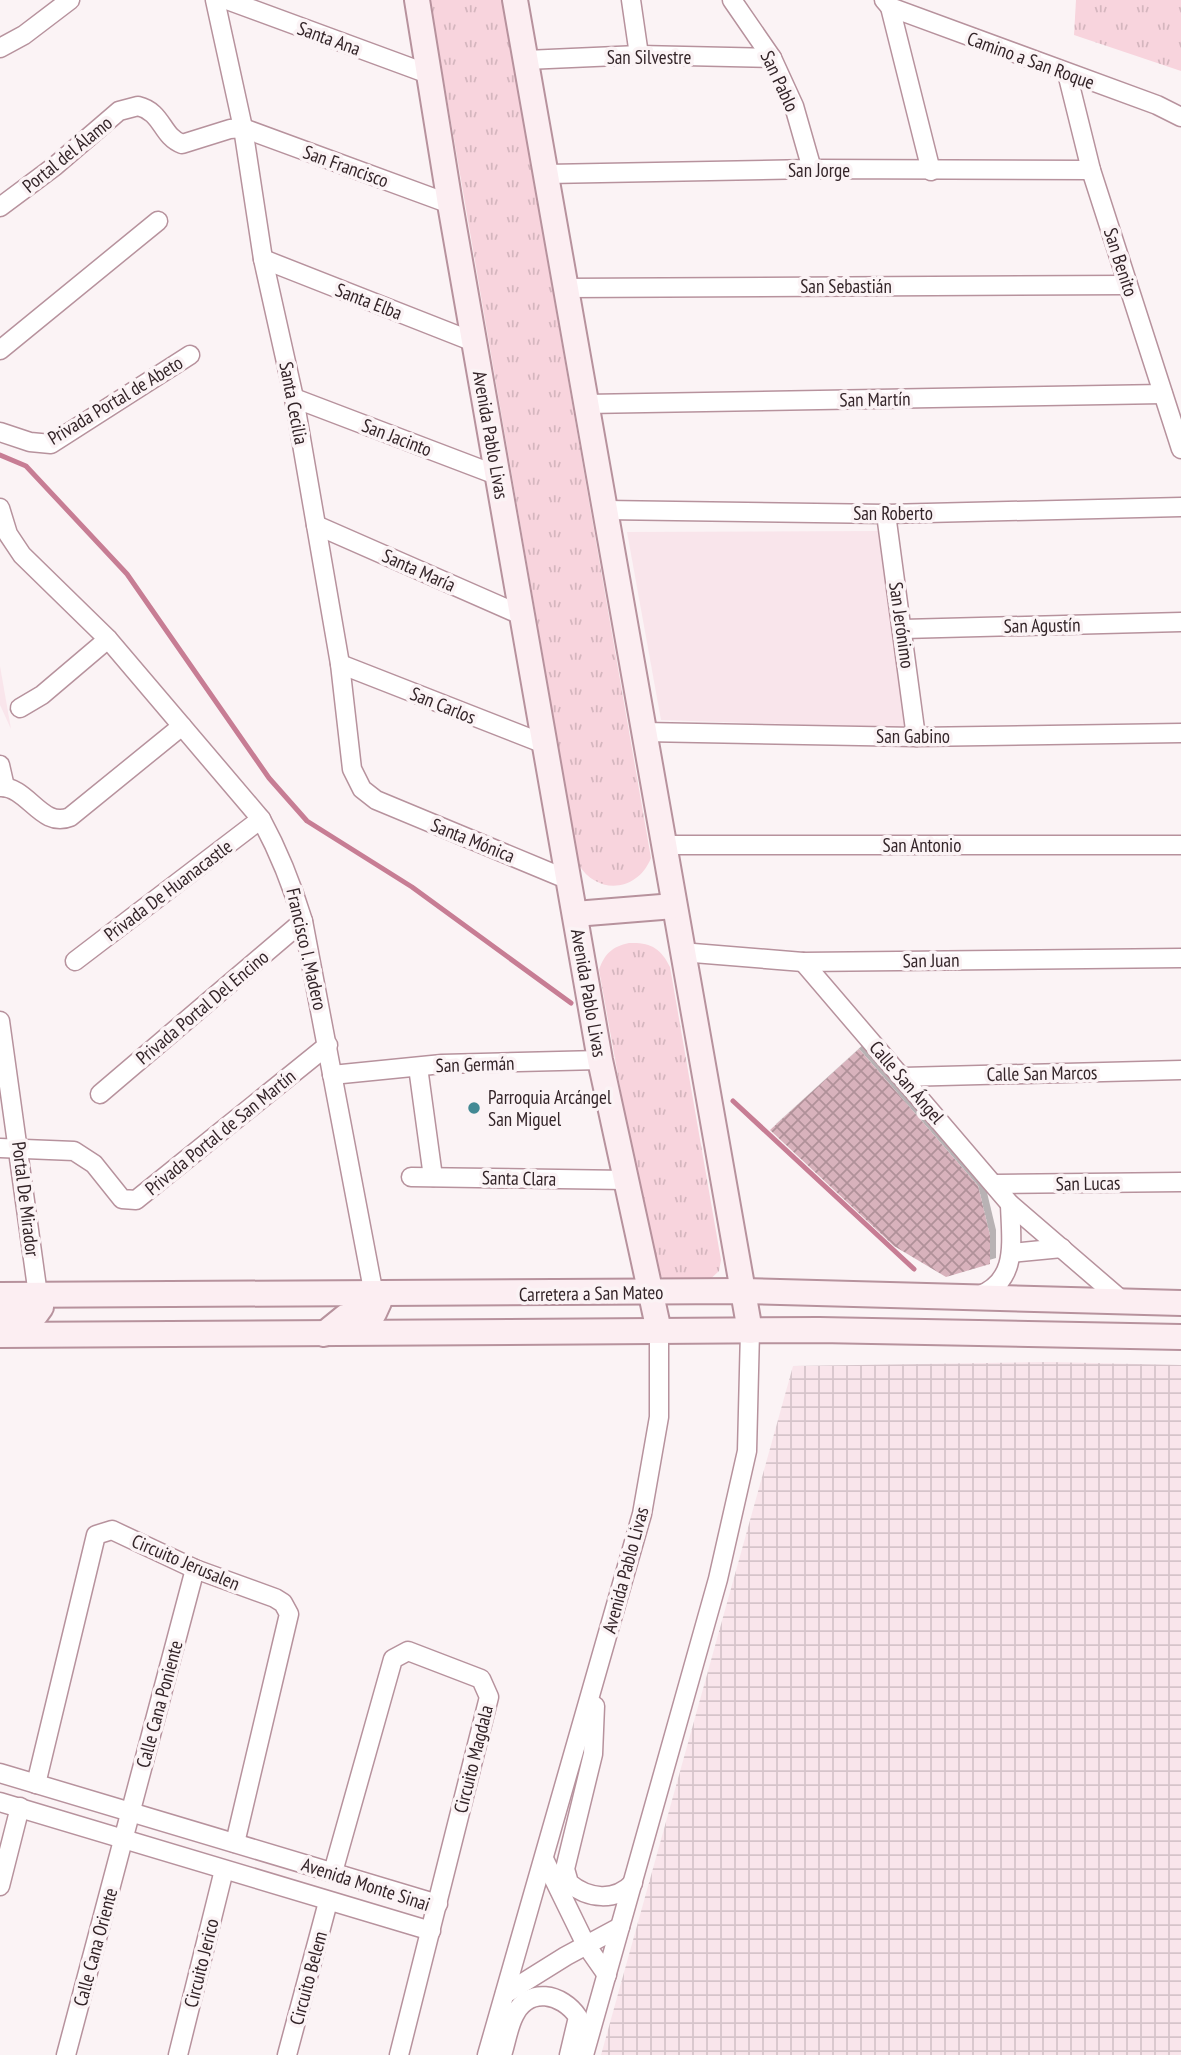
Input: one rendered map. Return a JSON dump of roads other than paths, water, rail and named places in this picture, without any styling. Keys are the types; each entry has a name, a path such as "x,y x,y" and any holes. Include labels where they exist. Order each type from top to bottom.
{"street":[{"path":"0,48 24,35 70,0"},
{"name":"Santa Cecilia","path":"215,0 243,128 263,259 295,398 340,664 352,769 362,789 376,800"},
{"name":"Santa Ana","path":"227,0 431,75"},
{"name":"Avenida Pablo Livas","path":"418,0 450,204 571,881 600,1060 659,1331 659,1417 642,1514 487,2055"},
{"path":"514,0 547,174 681,952 750,1331 747,1451 718,1578 584,2055"},
{"path":"631,0 639,55"},
{"name":"San Pablo","path":"732,0 772,58 794,106 812,169"},
{"path":"887,4 931,171"},
{"name":"Camino a San Roque","path":"887,4 1157,105 1181,117"},
{"name":"San Silvestre","path":"526,60 639,55 772,58"},
{"name":"San Benito","path":"1066,73 1091,170 1181,449"},
{"name":"Portal del Álamo","path":"0,207 128,107 138,106 156,114 171,137 182,144 230,129 243,128"},
{"name":"San Francisco","path":"243,128 450,204"},
{"name":"San Jorge","path":"547,174 812,169 1091,170"},
{"path":"0,350 158,221"},
{"name":"Santa Elba","path":"263,259 474,342"},
{"name":"San Sebastián","path":"565,288 1128,285"},
{"name":"Privada Portal de Abeto","path":"0,432 30,442 51,444 190,355"},
{"name":"San Martín","path":"586,404 1163,394"},
{"name":"San Jacinto","path":"295,398 499,477"},
{"name":"Francisco I. Madero","path":"0,508 8,534 22,555 108,639 261,819 291,881 303,921 328,1045 374,1295"},
{"name":"San Roberto","path":"605,510 886,514 1181,508"},
{"name":"San Jerónimo","path":"886,514 916,737"},
{"name":"Santa María","path":"316,525 522,615"},
{"name":"San Agustín","path":"903,629 1181,622"},
{"path":"20,708 43,695 108,639"},
{"name":"San Carlos","path":"340,664 547,745"},
{"path":"0,765 3,787 49,818 61,821 70,817 182,726"},
{"name":"San Gabino","path":"645,732 916,737 1181,733"},
{"name":"Santa Mónica","path":"376,800 571,881"},
{"name":"Privada De Huanacastle","path":"75,961 261,819"},
{"name":"San Antonio","path":"664,845 1181,845"},
{"path":"575,914 674,906"},
{"name":"Privada Portal Del Encino","path":"100,1094 303,921"},
{"name":"San Juan","path":"681,952 803,962 1181,958"},
{"name":"Calle San Ángel","path":"803,962 996,1184 1010,1204 1125,1303"},
{"name":"Portal De Mirador","path":"0,1021 20,1148 38,1294"},
{"name":"Privada Portal de San Martín","path":"0,1149 74,1151 85,1156 122,1199 136,1200 328,1045"},
{"name":"San Germán","path":"433,1177 418,1067 600,1060"},
{"path":"332,1075 418,1067"},
{"name":"Calle San Marcos","path":"903,1077 1181,1070"},
{"name":"Santa Clara","path":"411,1177 627,1180"},
{"name":"San Lucas","path":"996,1184 1181,1182"},
{"path":"972,1298 990,1292 1003,1281 1011,1253 1010,1204"},
{"path":"1011,1253 1062,1248"},
{"name":"Carretera a San Mateo","path":"0,1295 742,1291 1181,1303"},
{"path":"0,1322 4,1317 36,1314 41,1307 38,1294"},
{"path":"324,1334 345,1317 373,1313 379,1302 374,1295"},
{"name":"Carretera a San Mateo","path":"0,1335 750,1331 1181,1337"},
{"name":"Circuito Jerusalen","path":"36,1784 96,1535 112,1530 195,1569 275,1598 283,1603 289,1615 235,1843"},
{"name":"Calle Cana Poniente","path":"124,1839 195,1569"},
{"name":"Circuito Magdala","path":"333,1872 393,1659 408,1651 473,1675 481,1679 489,1691 438,1904"},
{"path":"596,1678 593,1754 565,1869 569,1883 587,1894 622,1894 633,1883"},
{"name":"Avenida Monte Sinai","path":"0,1773 438,1904 431,1931 0,1801"},
{"path":"0,1886 20,1807"},
{"name":"Calle Cana Oriente","path":"66,2055 124,1839"},
{"path":"544,1859 586,1945 607,1975"},
{"name":"Circuito Jerico","path":"178,2055 224,1870"},
{"name":"Circuito Belem","path":"287,2055 328,1902"},
{"path":"505,1994 620,1927"},
{"path":"399,2055 431,1931"},
{"path":"502,2055 514,2016 523,2005 546,1996 564,2000 578,2017 569,2055"}],"waterway":[{"path":"0,455 26,466 127,574 269,778 307,821 412,887 571,1003"},
{"path":"733,1101 914,1269"}],"place":[{"name":"Parroquia Arcángel San Miguel","path":"474,1108"}]}
